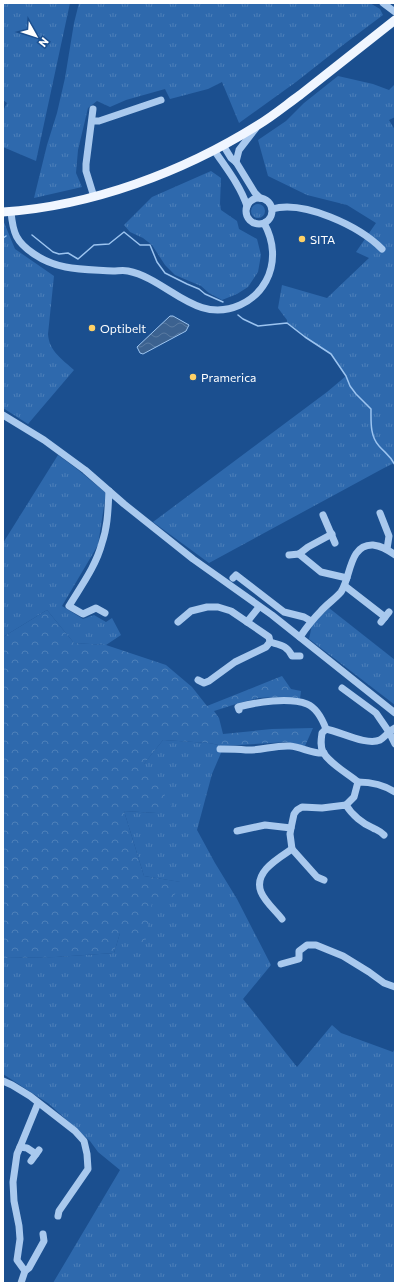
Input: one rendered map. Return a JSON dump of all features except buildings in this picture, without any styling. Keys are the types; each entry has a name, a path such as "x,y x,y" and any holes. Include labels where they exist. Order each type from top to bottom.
{"main road":[{"path":"7,212 50,206 94,197 138,183 214,150 258,125 395,20"}],"street":[{"path":"382,3 395,12"},
{"path":"92,121 105,119 161,100"},
{"path":"93,109 86,171 94,197"},
{"path":"236,162 239,150 258,125"},
{"path":"214,150 244,196 247,206 246,211 249,219 256,224 264,223 270,218 272,209 268,202 260,198 255,193 236,162 231,158 223,145"},
{"path":"247,206 252,200 260,198"},
{"path":"272,209 297,208 322,215 358,230 382,249"},
{"path":"7,212 16,237 26,249 47,262 64,267 128,271 157,283 194,305 205,309 219,310 233,308 245,302 253,297 264,285 273,260 273,254 271,240 264,223"},
{"path":"3,415 44,440 85,470 193,559 300,637 395,713"},
{"path":"105,613 96,608 83,614 69,606 94,563 102,543 108,515 109,491"},
{"path":"380,513 389,536 387,549"},
{"path":"323,515 335,543"},
{"path":"289,555 299,554 308,547 332,534"},
{"path":"300,637 311,621 339,594 346,582 355,555 360,548 368,545 380,546 395,555"},
{"path":"299,554 320,572 346,582 385,617"},
{"path":"233,578 236,575 284,612 304,617 311,621"},
{"path":"178,622 191,611 221,604 269,637 270,642"},
{"path":"247,622 259,607"},
{"path":"270,642 283,646 289,650 292,656 300,656"},
{"path":"198,680 204,682 209,681 232,664 266,647 270,642"},
{"path":"342,688 376,712 392,730 395,744"},
{"path":"239,710 238,707 265,702 287,701 307,704 316,712 326,729 368,742 375,742 382,739 392,730"},
{"path":"326,729 322,733 321,744 324,753 337,766 358,782 377,784 395,792"},
{"path":"220,749 238,748 246,750 288,746 315,753 324,753"},
{"path":"324,880 318,877 292,849 290,834 294,814 297,810 302,808 322,808 346,805 354,796 358,782"},
{"path":"346,805 350,812 357,818 373,828 380,830 384,835"},
{"path":"237,831 265,825 291,828"},
{"path":"282,919 265,899 259,885 261,876 267,868 292,849"},
{"path":"281,964 299,959 299,952 307,945 316,945 343,956 384,983 395,988"},
{"path":"3,1081 12,1085 38,1103 78,1134 84,1141 86,1146 88,1169 59,1211 58,1216"},
{"path":"25,1271 17,1260 20,1239 14,1202 13,1182 17,1154 38,1103"},
{"path":"20,1147 38,1152 31,1161"},
{"path":"21,1283 25,1271 29,1268 44,1241 43,1234"}],"green space":[{"path":"3,3 70,3 36,161 3,147 3,111 7,103 3,100"},
{"path":"79,3 370,3 380,9 383,15 296,82 239,123 222,82 208,89 170,99 165,89 126,100 110,107 97,101 88,108 78,150 76,173 82,187 34,198 47,145 57,113"},
{"path":"338,76 373,84 389,90 395,84 395,117 389,120 395,130 395,465 394,463 384,468 209,563 153,522 327,392 346,376 331,354 287,323 287,320 278,308 282,285 327,298 369,258 356,252 376,223 347,205 307,195 268,176 258,140 286,121 304,103"},
{"path":"211,171 221,178 221,210 237,221 239,229 257,239 261,255 258,272 248,287 237,294 222,300 209,293 201,286 175,275 165,265 152,245 143,238 130,232 124,225 152,197"},
{"path":"255,204 261,204 265,208 265,214 261,218 255,218 251,214 251,208"},
{"path":"3,220 15,249 54,276 48,334 49,340 57,354 74,370 28,424 3,408"},
{"path":"58,455 106,493 98,545 62,606 83,619 94,615 106,622 112,618 121,635 106,645 74,643 47,610 3,637 3,543"},
{"path":"329,608 395,660 395,705 309,639 312,625"},
{"path":"47,610 74,643 106,645 166,665 192,687 207,706 282,676 291,689 301,691 300,699 259,698 214,711 219,718 223,734 272,729 313,728 305,746 287,742 224,746 209,743 163,740 144,764 173,808 156,813 124,811 144,876 181,882 171,902 152,902 145,944 120,933 114,953 56,957 3,958 3,637"},
{"path":"163,740 209,743 224,746 212,774 197,830 237,899 271,965 243,999 297,1067 332,1025 341,1033 393,1052 395,1048 395,1283 53,1283 120,1170 98,1152 90,1141 49,1104 3,1074 3,958 56,957 114,953 120,933 152,902 180,882 144,876 124,811 156,813 143,765"}],"water":[{"path":"170,316 173,316 189,325 186,331 143,354 140,353 137,347"}],"waterway":[{"path":"32,235 53,252 59,254 68,253 78,259 94,245 109,244 124,232 140,245 150,245 157,262 165,273 223,302"},
{"path":"238,315 258,326 287,323 331,354 346,376 350,386 371,409 374,438 395,465"}],"place":[{"name":"SITA","path":"302,239"},
{"name":"Optibelt","path":"92,328"},
{"name":"Pramerica","path":"193,377"}]}
